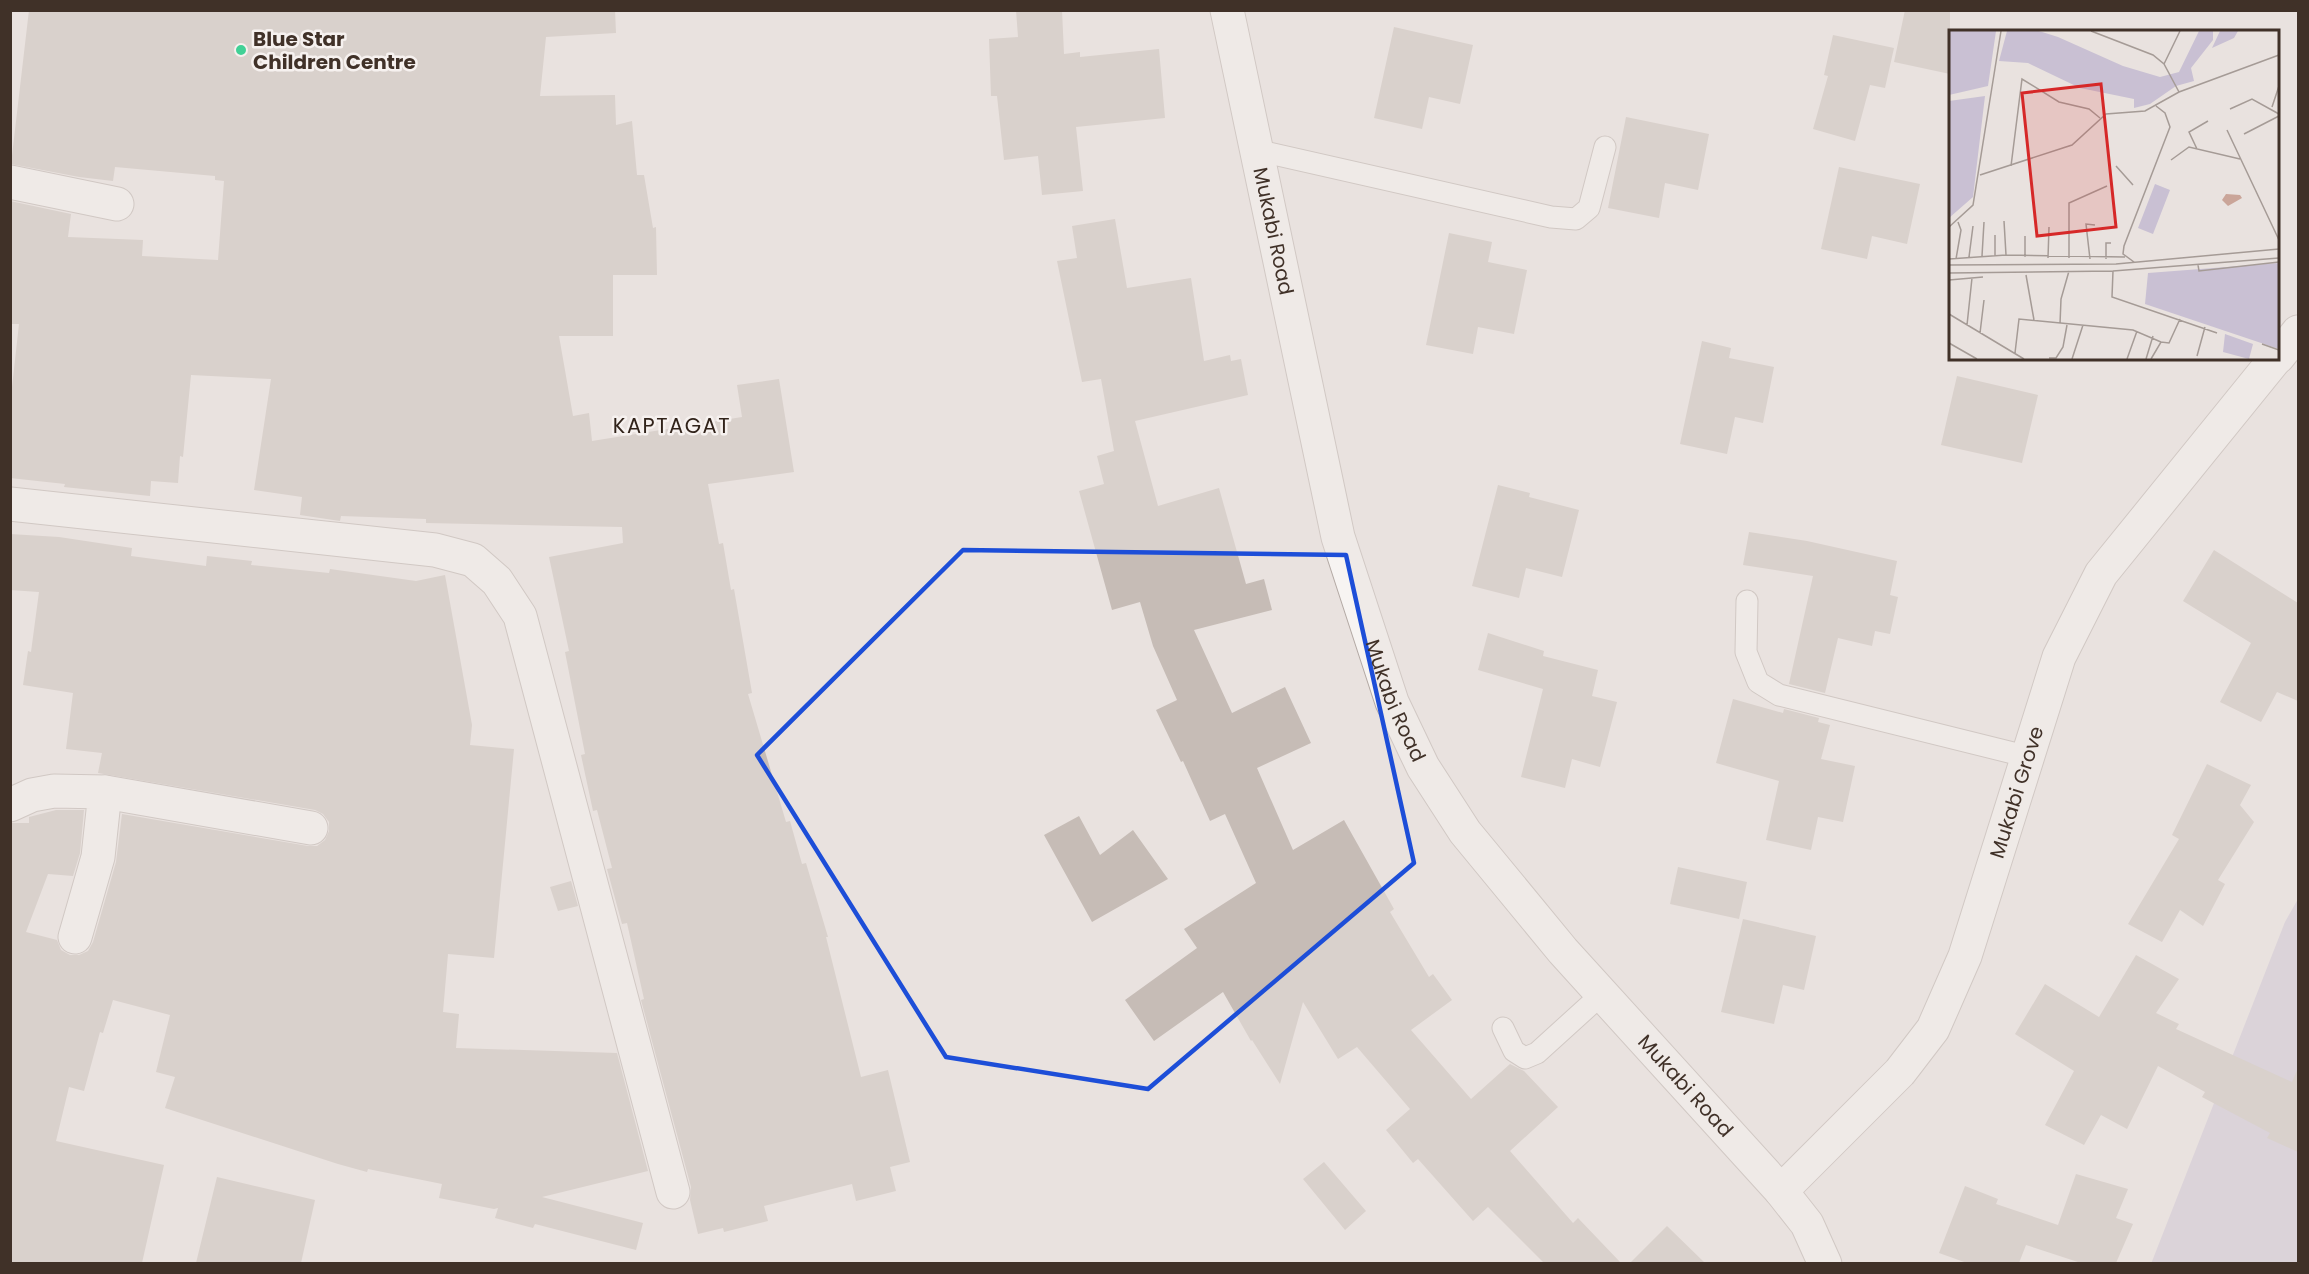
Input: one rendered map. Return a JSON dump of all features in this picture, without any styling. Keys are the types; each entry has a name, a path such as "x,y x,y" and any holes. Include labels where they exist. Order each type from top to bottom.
{"street":[{"name":"Mukabi Road","path":"1227,10 1338,537 1392,702 1423,767 1465,832 1563,951 1781,1191 1807,1224 1819,1261"},
{"path":"10,182 117,204"},
{"name":"Mukabi Grove","path":"2279,356 2298,332"},
{"name":"Mukabi Grove","path":"1781,1191 1900,1072 1933,1029 1965,956 2059,657 2101,574 2275,360"},
{"path":"10,504 435,550 473,560 497,582 520,616 673,1192"},
{"path":"10,805 32,795 54,791 105,792 311,828"},
{"path":"75,937 98,857 105,792"}],"lane":[{"path":"1256,150 1551,217 1576,219 1589,208 1605,147"},
{"path":"1747,601 1746,652 1758,682 1779,695 2029,757"},
{"path":"1503,1028 1514,1051 1525,1058 1537,1053 1602,994"}],"highlighted area":[{"path":"963,550 1346,555 1414,863 1148,1089 946,1057 757,755"}],"shaded area":[{"path":"2298,899 2298,1263 2151,1264 2285,922"}],"building":[{"path":"29,10 615,10 616,33 546,37 540,96 615,95 616,125 632,121 637,175 644,175 653,228 656,227 657,275 613,275 613,336 559,336 573,416 589,413 592,441 742,417 737,385 779,379 794,472 708,484 719,544 723,543 731,590 734,589 752,693 748,694 786,822 790,821 802,864 806,863 828,937 826,937 861,1077 888,1070 910,1162 890,1167 896,1191 856,1201 852,1184 764,1206 768,1221 724,1232 723,1228 698,1234 690,1200 691,1187 641,1000 644,999 627,923 622,924 607,869 612,868 597,810 593,811 581,755 585,754 565,652 569,651 549,557 623,543 622,527 426,523 426,519 341,516 340,521 300,515 302,497 254,490 271,379 191,375 183,457 180,456 178,483 151,481 150,496 64,487 65,484 10,478 10,405 19,324 10,324 10,201 71,214 68,237 143,240 142,256 218,260 224,181 215,180 215,176 115,167 113,181 11,164"},
{"path":"1016,10 1062,10 1064,54 1080,52 1080,57 1159,49 1165,118 1076,127 1083,191 1042,195 1038,156 1004,160 997,96 991,96 989,39 1018,37"},
{"path":"1905,10 1950,10 1949,74 1894,62"},
{"path":"1394,27 1473,45 1460,104 1429,97 1422,129 1374,118"},
{"path":"1833,35 1894,48 1885,88 1870,85 1855,141 1813,129 1828,76 1824,75"},
{"path":"1626,117 1709,134 1698,190 1665,183 1659,218 1608,208"},
{"path":"1839,167 1920,184 1907,244 1872,236 1867,259 1821,249"},
{"path":"1115,219 1127,288 1191,278 1204,361 1230,355 1231,361 1241,359 1248,395 1135,421 1158,506 1219,488 1246,584 1264,579 1272,610 1194,630 1232,713 1285,687 1311,743 1257,768 1293,850 1344,820 1394,909 1390,912 1429,977 1433,974 1452,1000 1411,1030 1471,1099 1510,1064 1524,1071 1558,1107 1510,1151 1573,1223 1578,1218 1621,1263 1544,1263 1488,1207 1473,1221 1418,1159 1413,1163 1386,1130 1410,1109 1357,1047 1338,1059 1303,1002 1280,1084 1251,1041 1223,992 1154,1041 1125,1000 1197,948 1184,929 1256,883 1225,814 1210,821 1183,761 1181,762 1156,710 1177,700 1153,646 1140,602 1112,610 1079,491 1104,484 1097,456 1114,451 1101,379 1082,382 1057,261 1077,258 1072,226"},
{"path":"1449,233 1492,242 1488,262 1527,270 1514,334 1478,327 1473,354 1426,345"},
{"path":"1702,341 1731,348 1729,358 1774,367 1763,423 1735,417 1727,454 1680,444"},
{"path":"1957,376 2038,395 2022,463 1941,445"},
{"path":"1498,485 1530,493 1529,497 1579,510 1562,577 1526,568 1519,598 1472,586"},
{"path":"1749,532 1807,541 1897,561 1890,595 1898,597 1890,634 1875,631 1872,646 1838,638 1825,693 1789,684 1813,576 1743,565"},
{"path":"10,534 59,537 132,548 131,556 206,566 207,556 252,561 251,565 329,573 330,569 416,581 445,575 472,725 470,745 514,749 494,958 448,954 443,1012 459,1014 456,1048 617,1053 648,1171 542,1197 643,1223 636,1250 535,1224 533,1228 495,1218 498,1208 439,1198 442,1184 368,1169 367,1172 165,1108 175,1077 156,1072 170,1015 113,1000 103,1033 100,1032 84,1091 69,1087 56,1141 164,1165 142,1263 10,1263 10,823 29,823 29,817 56,810 84,810 80,853 73,876 48,874 26,932 57,940 61,950 70,955 79,955 88,951 93,942 116,862 122,814 308,846 317,846 325,840 329,831 329,822 323,814 315,810 98,773 102,753 66,749 73,693 23,685 28,651 31,652 39,592 10,590"},
{"path":"2214,550 2298,603 2298,701 2277,692 2261,722 2220,702 2251,643 2183,601"},
{"path":"1488,633 1544,651 1543,656 1598,670 1592,696 1617,702 1600,767 1572,759 1565,788 1521,777 1543,689 1478,670"},
{"path":"1733,699 1783,713 1784,709 1819,718 1818,722 1830,725 1821,759 1855,766 1843,822 1818,817 1811,850 1766,840 1779,781 1716,763"},
{"path":"2207,764 2251,785 2240,805 2254,822 2218,880 2225,884 2203,926 2180,910 2162,942 2128,924 2179,839 2172,835"},
{"path":"1079,816 1100,855 1133,830 1168,879 1092,922 1044,835"},
{"path":"1678,867 1747,882 1739,919 1670,904"},
{"path":"571,881 578,906 558,911 550,887"},
{"path":"1743,919 1816,936 1804,990 1783,985 1774,1024 1721,1012"},
{"path":"2136,955 2179,979 2156,1013 2179,1024 2176,1029 2292,1082 2298,1068 2298,1152 2267,1138 2270,1133 2202,1097 2205,1092 2158,1066 2127,1129 2101,1115 2084,1145 2045,1125 2074,1071 2015,1034 2045,984 2099,1017"},
{"path":"1324,1162 1366,1211 1345,1230 1303,1179"},
{"path":"2076,1174 2128,1189 2116,1218 2133,1224 2116,1263 2081,1263 2026,1245 2019,1263 1967,1263 1939,1253 1965,1186 1998,1199 1996,1204 2058,1225"},
{"path":"217,1177 315,1200 301,1263 196,1263"},
{"path":"1667,1226 1705,1263 1630,1263"}],"place":[{"name":"Blue Star Children Centre","path":"241,50"}],"district":[{"name":"KAPTAGAT","path":"672,426"}]}
